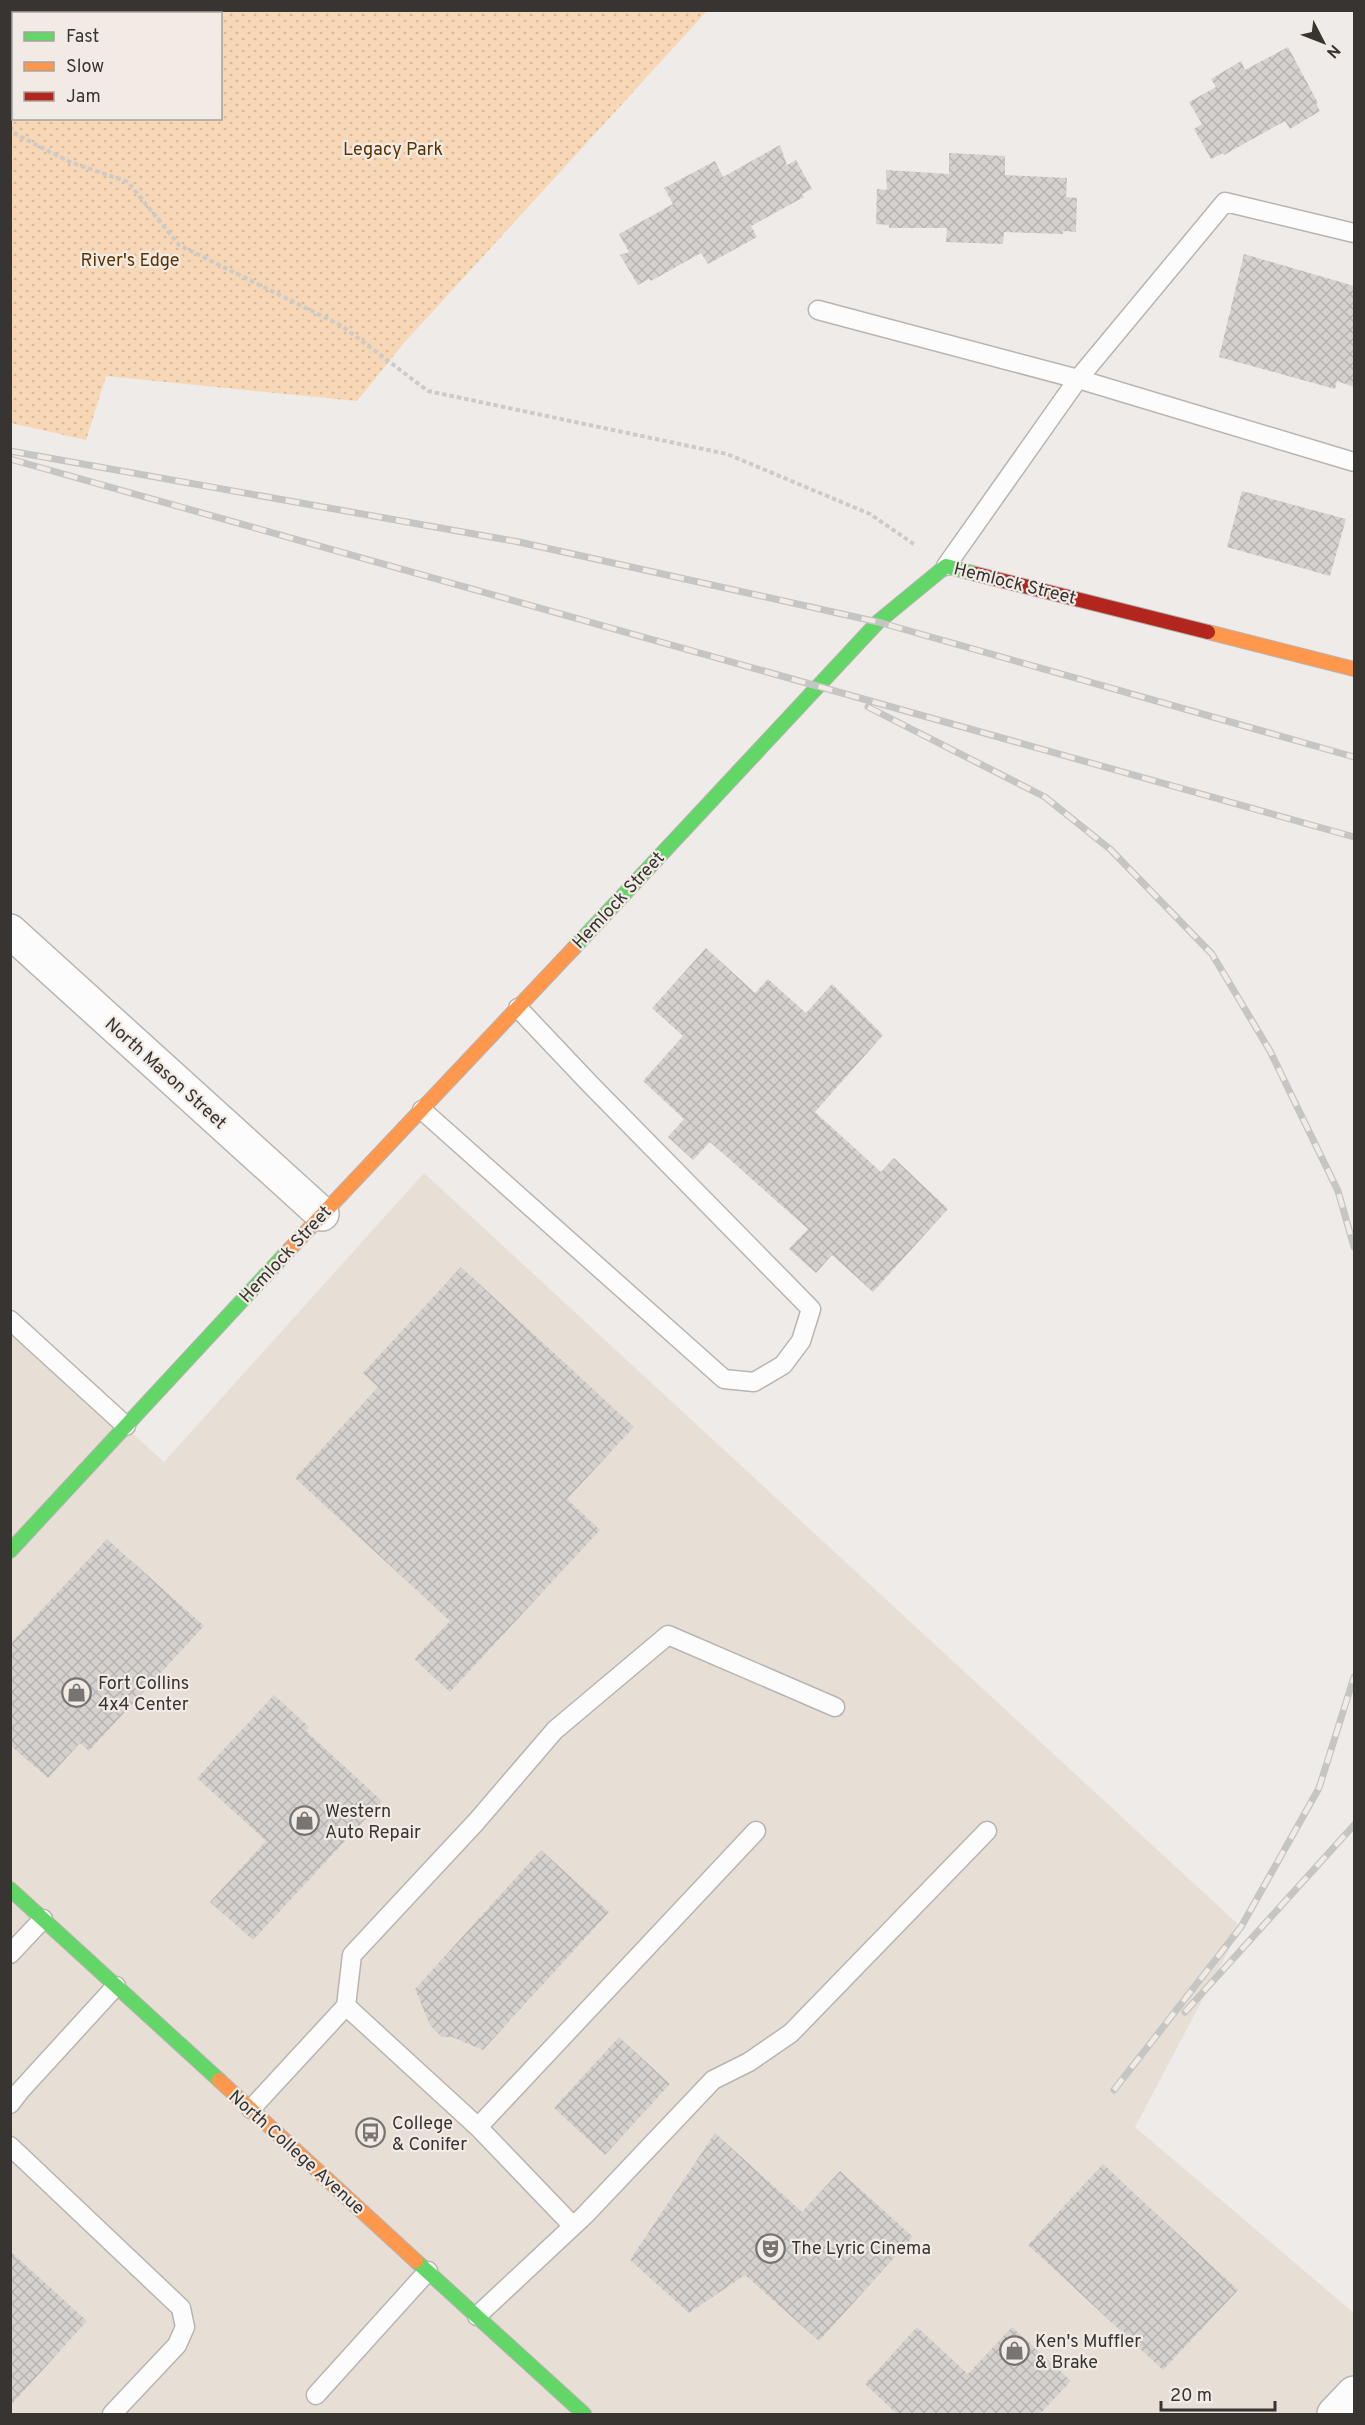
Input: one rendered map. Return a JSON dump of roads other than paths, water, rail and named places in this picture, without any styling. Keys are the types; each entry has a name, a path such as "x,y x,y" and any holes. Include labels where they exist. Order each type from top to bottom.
{"main road":[{"name":"Hemlock Street","path":"10,1551 322,1214 519,1008 815,687 878,622 946,566 1354,669"},
{"name":"North College Avenue","path":"10,1889 584,2415"}],"street":[{"name":"North Mason Street","path":"10,931 322,1214"},
{"path":"1334,2415 1354,2393"}],"lane":[{"path":"946,566 1078,379 1225,202 1354,233"},
{"path":"818,310 1078,379 1354,462"},
{"path":"422,1110 724,1379 754,1382 783,1365 801,1341 811,1309 590,1084 519,1008"},
{"path":"10,1320 126,1426"},
{"path":"251,2109 346,2006 352,1955 476,1822 555,1730 668,1635 835,1707"},
{"path":"478,2127 756,1831"},
{"path":"477,2316 573,2226 713,2080 749,2062 791,2033 987,1831"},
{"path":"10,1954 43,1919"},
{"path":"10,2104 116,1986"},
{"path":"346,2006 478,2127 573,2226"},
{"path":"10,2146 181,2308 186,2327 177,2345 112,2415"},
{"path":"316,2395 428,2271"}],"railway":[{"path":"10,451 519,542 878,622 1354,757"},
{"path":"10,459 1354,837"},
{"path":"868,707 1045,797 1111,850 1212,954 1270,1051 1338,1191 1354,1247"},
{"path":"1114,2090 1241,1927 1319,1788 1354,1677"},
{"path":"1185,2012 1354,1825"}],"place":[{"name":"Fort Collins 4x4 Center","path":"77,1693"},
{"name":"Western Auto Repair","path":"304,1821"},
{"name":"College & Conifer","path":"371,2133"},
{"name":"The Lyric Cinema","path":"770,2248"},
{"name":"Ken's Muffler & Brake","path":"1014,2351"}],"park label":[{"name":"Legacy Park","path":"393,149"},
{"name":"River's Edge","path":"130,260"}]}
